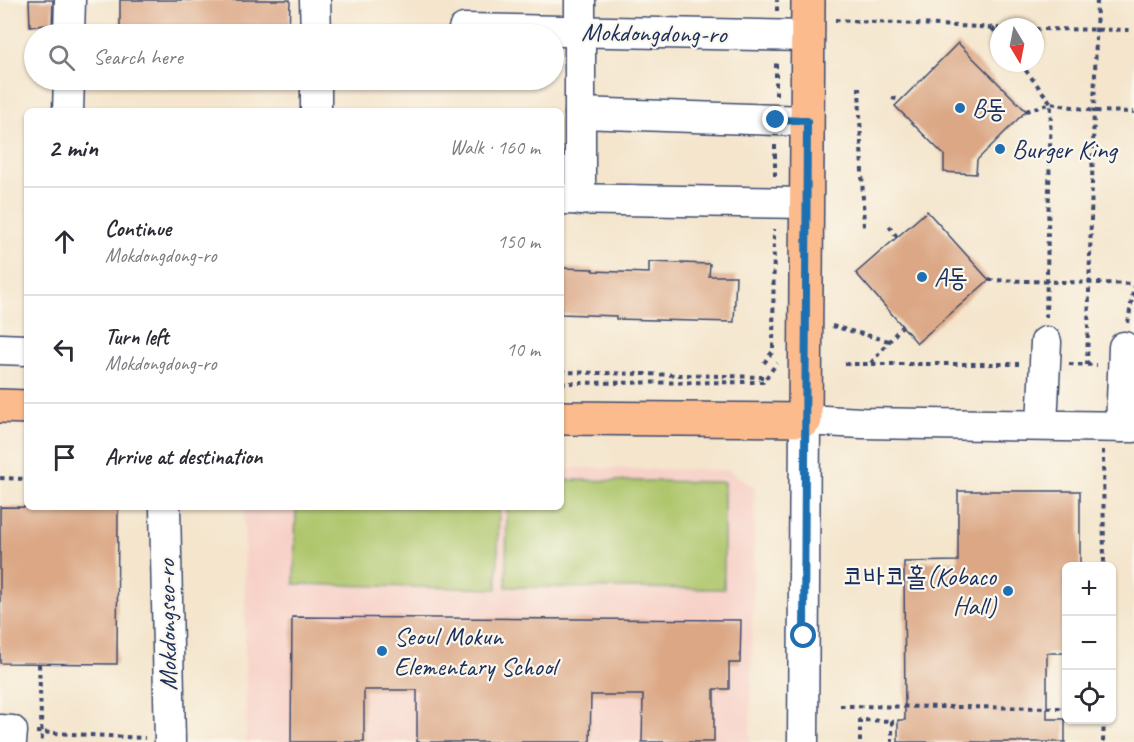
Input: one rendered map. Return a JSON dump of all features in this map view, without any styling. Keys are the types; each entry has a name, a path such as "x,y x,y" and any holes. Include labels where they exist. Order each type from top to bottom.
{"main road":[{"path":"564,418 805,420 808,18"}],"street":[{"path":"69,24 70,0"},
{"path":"315,0 315,24"},
{"path":"580,0 579,113 570,200 807,203"},
{"name":"Mokdongdong-ro","path":"564,32 808,18"},
{"path":"68,108 69,90"},
{"path":"316,90 316,108"},
{"path":"579,113 807,121"},
{"path":"0,349 24,350"},
{"path":"1042,425 1045,353"},
{"path":"803,742 805,420 1120,427 1123,356"},
{"name":"Mokdongseo-ro","path":"158,740 165,510"}],"path":[{"path":"1087,364 1097,0"},
{"path":"808,18 990,28"},
{"path":"1044,29 1134,30"},
{"path":"1027,72 1051,103 1045,353"},
{"path":"859,87 864,228"},
{"path":"892,98 901,100"},
{"path":"1026,111 1051,103 1094,111 1134,112"},
{"path":"890,226 897,237"},
{"path":"845,364 1045,353 1087,364 1123,356 1134,285 989,280"},
{"path":"806,320 890,341"},
{"path":"871,364 902,326"},
{"path":"564,383 763,382 777,363 780,353"},
{"path":"564,372 763,376"},
{"path":"1105,562 1120,427"},
{"path":"0,478 24,479"},
{"path":"39,664 42,742"},
{"path":"840,706 1062,708"},
{"path":"860,742 860,720 892,721 892,742"},
{"path":"1103,742 1104,724"},
{"path":"8,734 41,732 158,740"}],"shaded area":[{"path":"564,468 729,470 755,488 750,742 246,742 244,510 564,510"}],"green space":[{"path":"564,480 724,482 724,589 506,587 507,510 564,510"},
{"path":"296,510 499,510 497,589 294,584"}],"building":[{"path":"29,0 53,0 52,24 30,24"},
{"path":"120,0 290,0 289,24 120,24"},
{"name":"B동","path":"958,43 1026,111 977,160 976,174 944,172 944,155 895,106"},
{"name":"A동","path":"927,211 989,280 917,343 856,273"},
{"path":"649,262 710,264 709,276 736,276 734,322 616,319 616,316 564,314 564,268 649,273"},
{"path":"958,491 1080,491 1080,562 1062,562 1062,653 1047,653 1047,719 1062,719 1062,724 1065,724 1065,742 898,742 898,720 905,720 904,562 958,561"},
{"path":"0,507 24,507 24,510 118,510 117,664 0,663"},
{"path":"292,617 741,620 740,663 729,663 729,689 714,689 714,742 642,742 643,695 591,695 590,742 417,742 417,690 364,690 364,742 291,742"}],"place":[{"name":"B동","path":"960,108"},
{"name":"Burger King","path":"1000,149"},
{"name":"A동","path":"922,277"},
{"name":"코바코홀(Kobaco Hall)","path":"1008,591"},
{"name":"Seoul Mokun Elementary School","path":"382,651"}],"route":[{"path":"776,120 807,121 804,636"}]}
